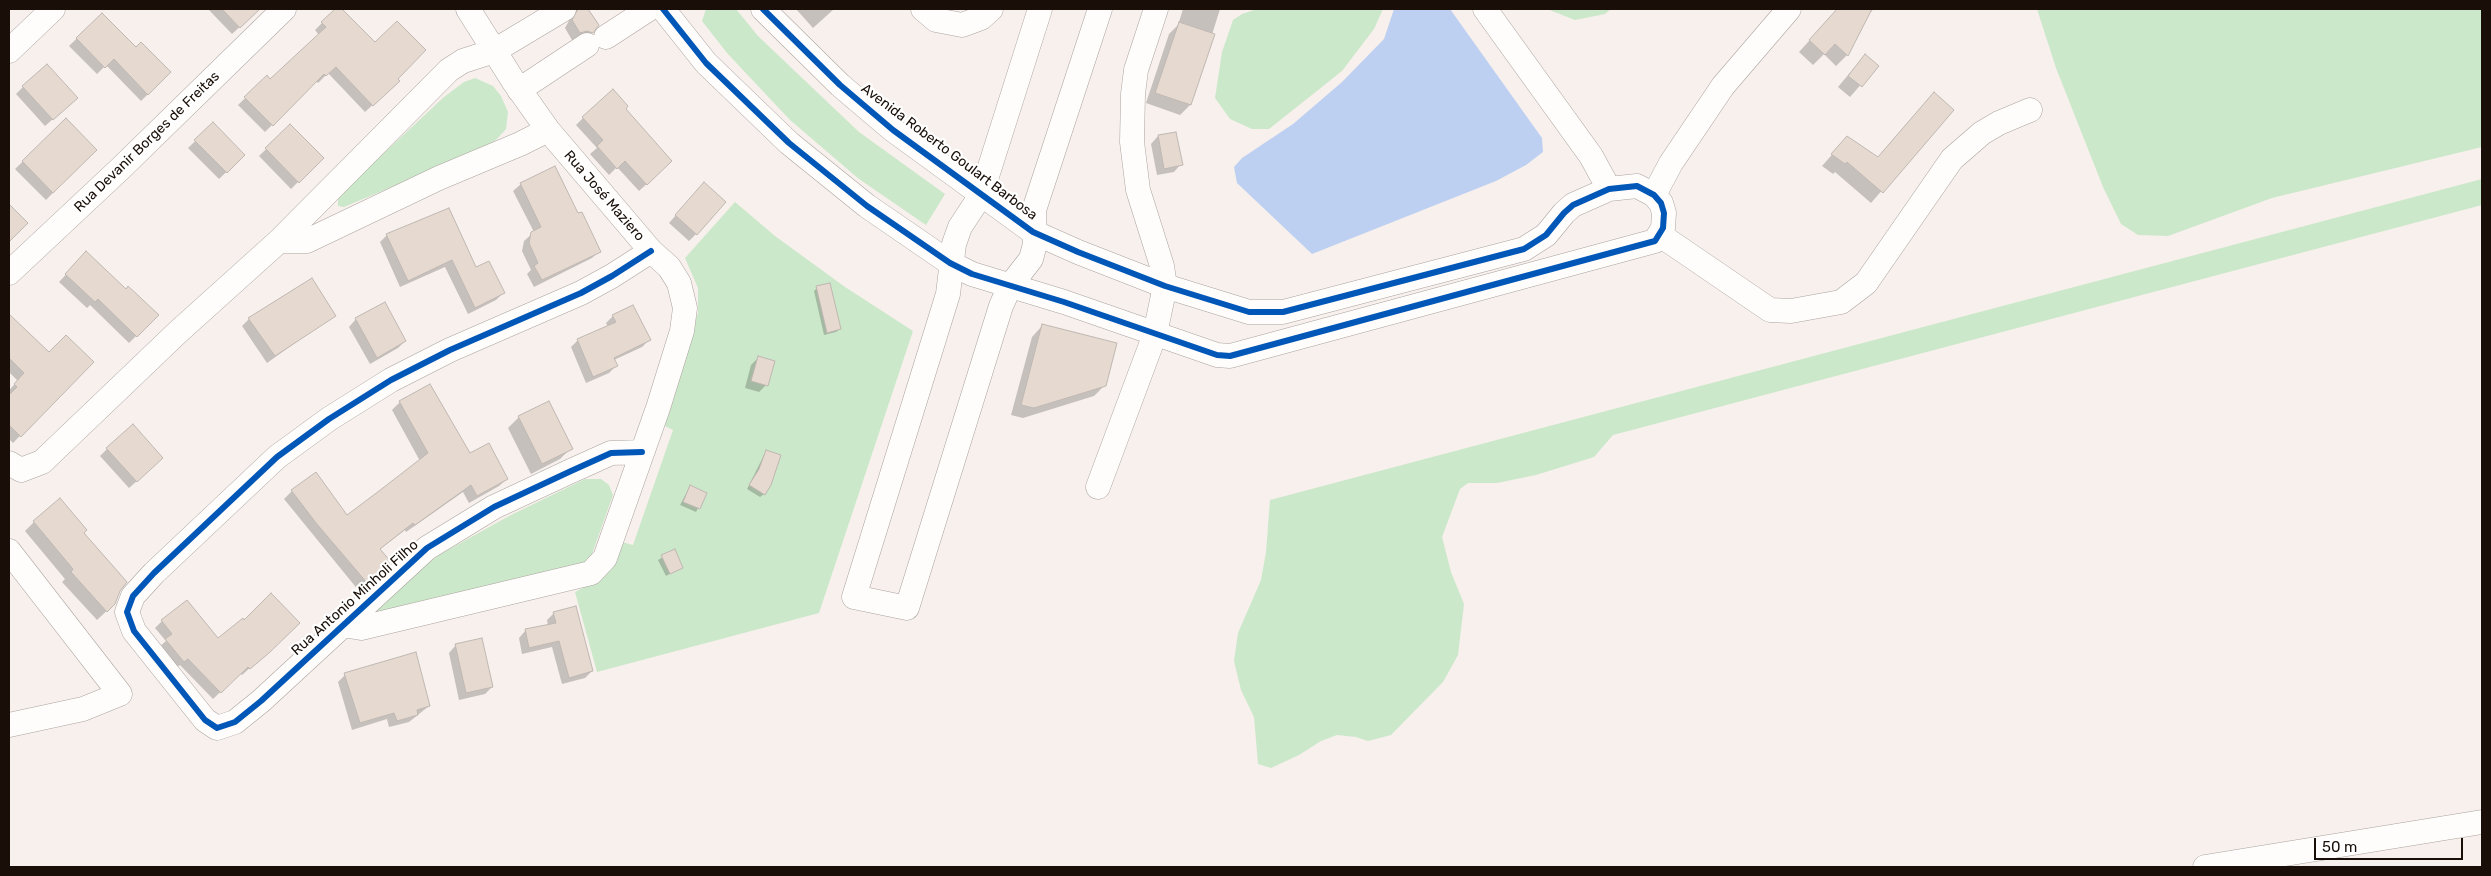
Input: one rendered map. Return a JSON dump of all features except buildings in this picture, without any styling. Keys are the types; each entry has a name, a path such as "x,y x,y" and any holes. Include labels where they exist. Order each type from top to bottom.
{"street":[{"path":"9,52 53,9"},
{"name":"Rua Devanir Borges de Freitas","path":"9,273 121,168 284,9"},
{"name":"Rua José Maziero","path":"343,625 361,628 591,573 605,558 682,331 685,308 679,283 669,267 651,251 548,130 519,90 468,9"},
{"path":"9,463 21,470 42,462 178,332 279,241 449,70 463,61 494,52 564,9"},
{"path":"519,90 648,9"},
{"path":"662,9 706,64 789,142 867,206 950,263 972,274 1217,355 1230,356 1655,242 1660,236 1664,213 1661,203 1654,195 1676,156 1723,86 1789,9"},
{"name":"Avenida Roberto Goulart Barbosa","path":"763,9 840,85 893,130 1033,232 1165,286 1249,312 1283,312 1524,249 1546,235 1564,212 1573,205 1609,189 1636,186 1654,195"},
{"path":"922,9 936,20 953,25 971,23 992,9"},
{"path":"1040,9 981,195 960,227 950,263 948,294 854,597 907,608 1001,306 1010,286 1031,259 1035,244 1033,232 1034,210 1100,9"},
{"path":"1098,487 1156,334 1165,286 1162,266 1138,190 1132,142 1136,70 1156,9"},
{"path":"1486,9 1591,156 1609,189"},
{"path":"1660,236 1770,310 1791,311 1841,302 1866,283 1952,159 1982,133 1999,123 2030,110"},
{"path":"279,241 307,241 439,178 520,144 548,130"},
{"name":"Rua Antonio Minholi Filho","path":"642,452 611,453 494,507 427,548 235,722 217,728 205,720 134,631 127,612 133,596 154,573 277,457 329,419 399,376 450,350 582,293 651,251"},
{"path":"9,551 120,694 83,709 9,725"},
{"path":"2205,867 2482,822"}],"green space":[{"path":"706,9 736,9 758,36 859,132 945,194 926,225 859,179 790,120 727,53 702,21"},
{"path":"1257,9 1383,9 1374,29 1342,71 1269,129 1252,129 1230,119 1215,98 1222,52 1233,20 1242,14"},
{"path":"1547,9 1611,9 1605,14 1575,20"},
{"path":"2037,9 2482,9 2482,147 2272,198 2168,236 2138,235 2121,224 2103,187 2056,68"},
{"path":"475,78 493,86 501,96 508,112 506,129 496,140 477,151 344,207 338,206 338,196 444,97 464,82"},
{"path":"2482,179 2482,205 1613,435 1594,457 1536,475 1497,483 1468,483 1460,489 1442,537 1451,572 1464,604 1458,655 1443,682 1391,735 1368,741 1356,737 1337,735 1321,741 1299,755 1271,768 1258,764 1254,717 1241,690 1234,661 1238,633 1261,580 1266,552 1270,500"},
{"path":"735,202 775,236 845,287 913,331 819,613 597,672 575,592 593,583 622,542 633,545 673,430 661,424 698,313 698,288 685,258"},
{"path":"585,479 601,479 609,485 613,495 591,557 584,563 381,615 374,611 401,584 439,555 509,516"}],"water":[{"path":"1394,9 1450,9 1542,138 1543,152 1526,165 1496,181 1312,254 1237,183 1234,167 1242,158 1293,124 1342,82 1384,39"}],"cycle path":[{"path":"663,9 706,63 789,143 867,206 950,263 972,274 1064,302 1217,355 1230,356 1655,241 1663,228 1664,213 1661,203 1654,195 1637,186 1609,189 1573,205 1546,235 1524,249 1283,312 1249,312 1165,286 1033,232 893,130 840,85 763,9"},
{"path":"642,452 611,453 494,507 427,548 261,701 235,722 217,728 205,720 134,631 127,612 133,596 154,573 277,457 329,419 391,380 450,350 581,293 651,251"}]}
